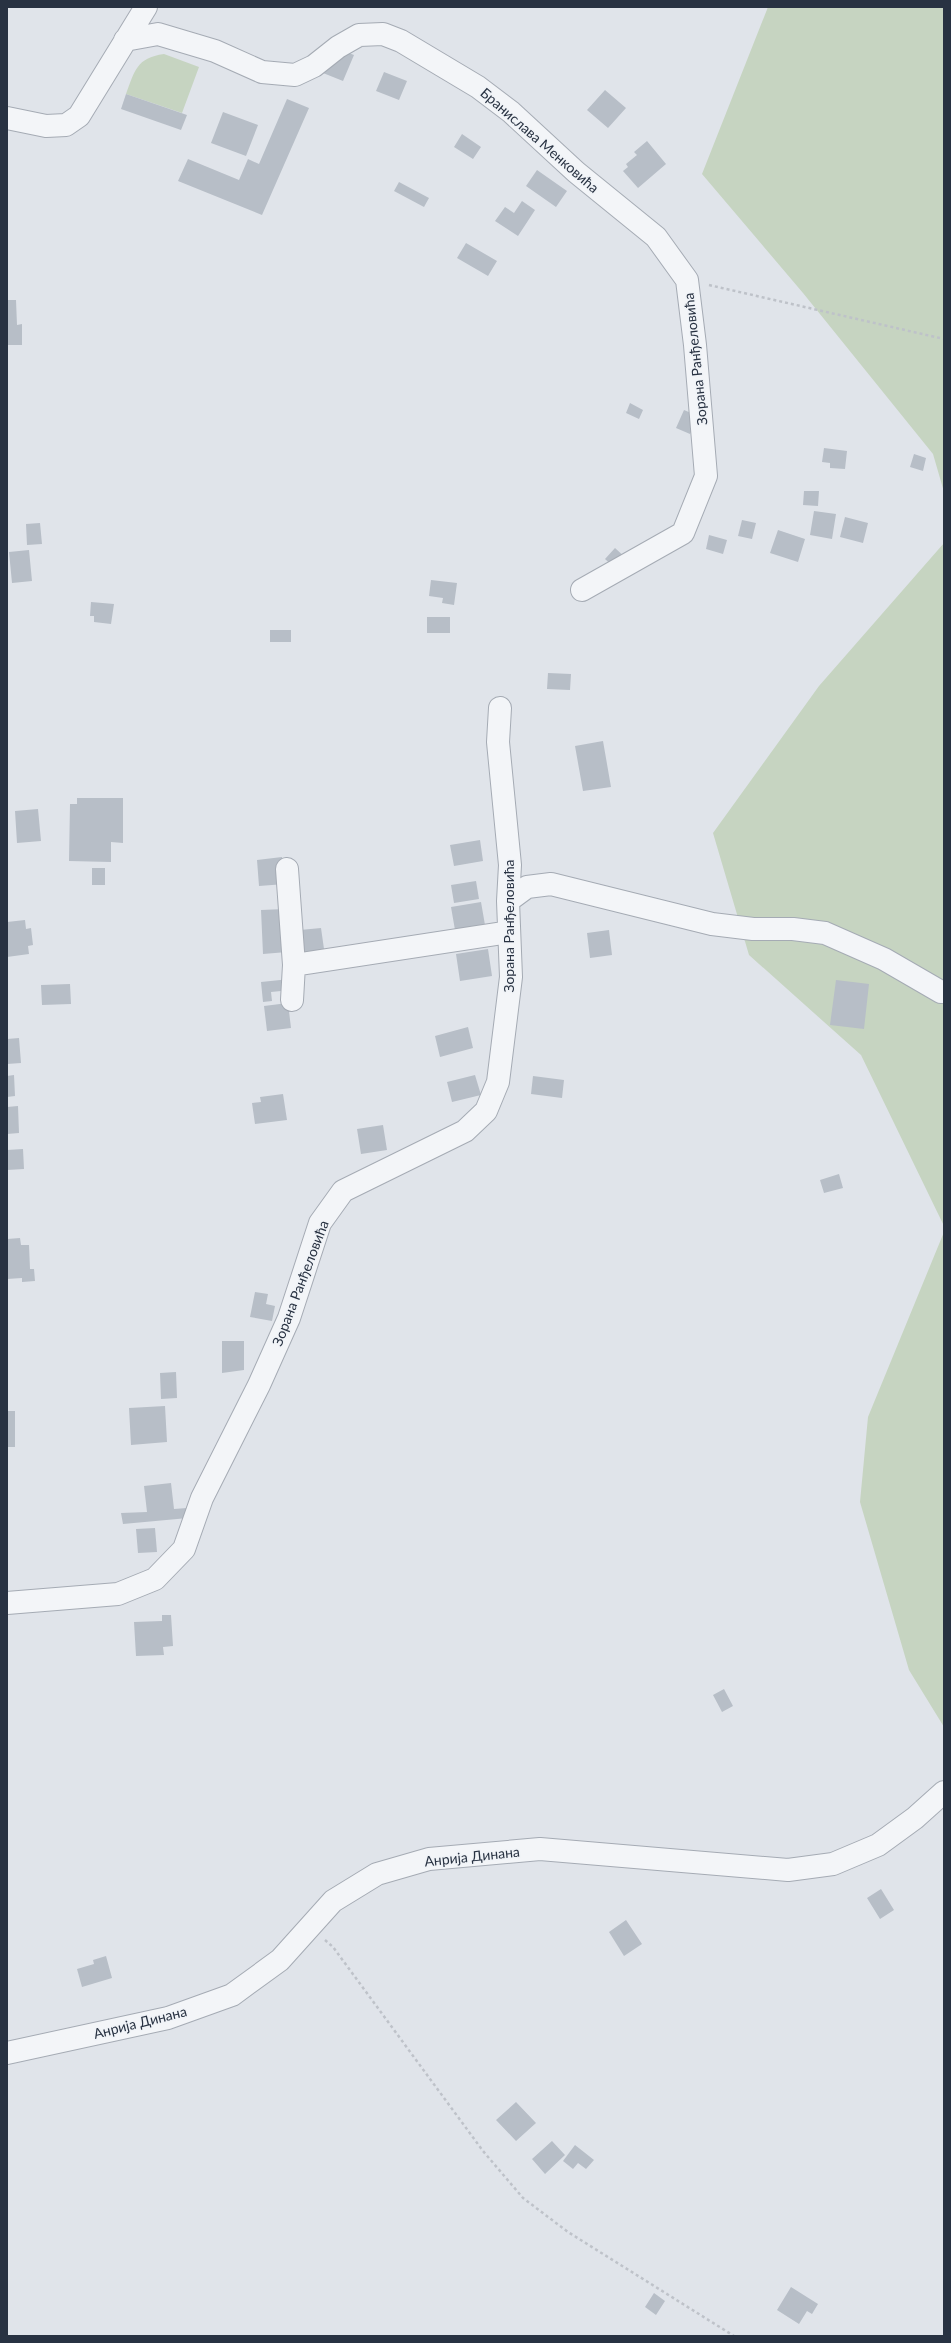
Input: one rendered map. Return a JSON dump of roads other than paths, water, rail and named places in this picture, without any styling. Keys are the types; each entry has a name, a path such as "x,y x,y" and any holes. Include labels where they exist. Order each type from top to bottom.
{"street":[{"path":"7,118 46,126 66,125 79,116 146,7"},
{"name":"Бранислава Менковића","path":"125,40 158,34 215,51 262,72 295,75 314,66 338,47 359,35 383,34 401,41 478,88 511,112 576,172 656,237 687,280"},
{"name":"Зорана Ранђеловића","path":"582,590 683,533 706,476 695,345 687,280"},
{"name":"Зорана Ранђеловића","path":"7,1603 118,1594 155,1579 184,1549 202,1498 259,1385 289,1318 320,1223 342,1190 465,1131 486,1111 498,1082 511,977 508,901 510,865 498,742 500,708"},
{"path":"287,869 294,965 292,1000"},
{"path":"508,901 527,887 551,884 712,924 753,929 793,929 825,933 884,959 942,992"},
{"path":"294,965 509,932"},
{"name":"Анрија Динана","path":"7,2053 168,2018 232,1994 280,1960 333,1901 377,1874 429,1859 540,1849 788,1870 833,1864 878,1845 915,1818 944,1792"}]}
